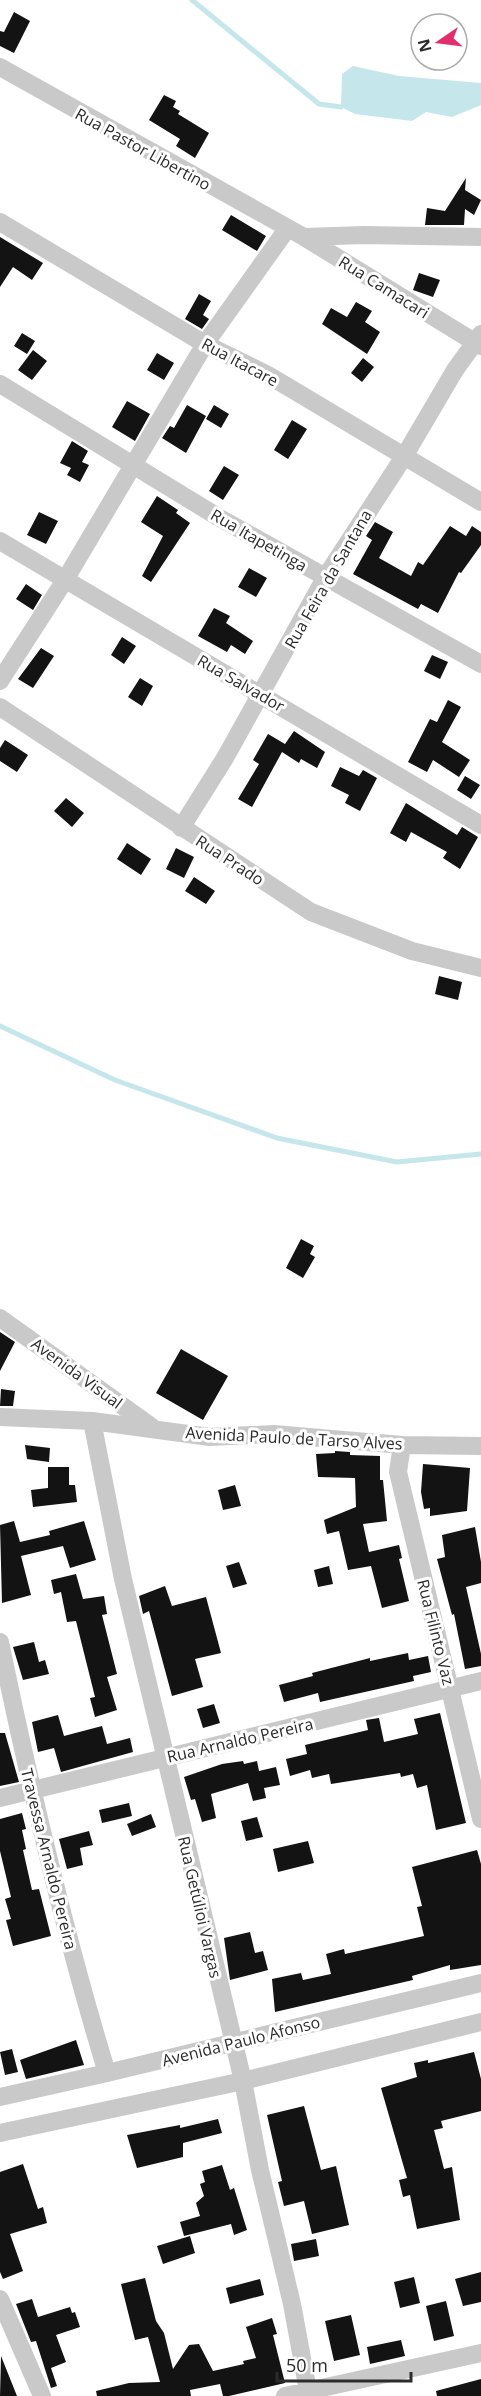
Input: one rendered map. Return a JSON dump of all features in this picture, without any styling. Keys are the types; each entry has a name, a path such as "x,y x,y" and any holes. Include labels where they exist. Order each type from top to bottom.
{"street":[{"name":"Rua Pastor Libertino","path":"0,67 287,229"},
{"name":"Rua Itacare","path":"0,222 205,344 268,375 481,502"},
{"name":"Rua Camacari","path":"287,229 479,341"},
{"path":"0,681 65,580 205,344 287,229"},
{"path":"304,237 364,234 481,237"},
{"name":"Rua Feira da Santana","path":"181,828 261,694 325,578 405,455 455,370 479,341"},
{"name":"Rua Itapetinga","path":"0,384 325,578 481,664"},
{"name":"Rua Salvador","path":"0,542 481,825"},
{"name":"Rua Prado","path":"0,707 311,912 412,951 481,968"},
{"name":"Avenida Visual","path":"0,1318 154,1428"},
{"name":"Avenida Paulo de Tarso Alves","path":"0,1417 92,1421 210,1437 274,1434 402,1445 481,1446"},
{"name":"Rua Getúlioi Vargas","path":"92,1421 123,1579 232,2043 243,2081 260,2170 292,2304 309,2394"},
{"name":"Rua Filinto Vaz","path":"402,1445 398,1472 481,1819"},
{"name":"Travessa Arnaldo Pereira","path":"0,1642 31,1791 88,2010 107,2073"},
{"name":"Rua Arnaldo Pereira","path":"0,1798 481,1682"},
{"name":"Avenida Paulo Afonso","path":"0,2097 481,1983"},
{"path":"0,2133 243,2081 481,2022"},
{"path":"0,2300 42,2396"},
{"path":"285,2396 309,2394 481,2353"}],"water":[{"path":"353,66 399,76 481,83 481,105 452,117 426,112 412,121 355,114 341,107 342,74"}],"building":[{"path":"14,12 30,21 14,53 0,46 0,31 4,32"},
{"path":"164,95 176,101 173,107 180,111 178,114 209,133 195,158 176,146 180,139 149,120"},
{"path":"466,178 465,190 481,200 474,215 465,209 464,225 425,225 427,208 445,211"},
{"path":"231,215 266,236 257,251 222,230"},
{"path":"0,237 43,263 32,280 13,267 0,287"},
{"path":"419,273 440,280 433,297 413,290"},
{"path":"199,294 211,301 203,315 209,319 202,329 185,319"},
{"path":"356,302 372,311 365,322 380,332 367,354 322,324 331,308 347,317"},
{"path":"22,333 35,341 27,354 14,346"},
{"path":"33,350 47,361 32,380 18,370"},
{"path":"157,353 174,363 164,380 147,370"},
{"path":"363,358 374,367 362,382 351,373"},
{"path":"127,401 150,414 135,441 112,427"},
{"path":"187,405 206,416 186,453 162,438 170,426 174,428"},
{"path":"214,405 229,414 221,428 206,419"},
{"path":"292,420 307,429 288,459 274,450"},
{"path":"72,441 88,451 82,462 89,465 80,482 67,475 71,468 60,463"},
{"path":"224,466 239,475 223,500 209,491"},
{"path":"157,496 178,510 176,513 190,523 151,582 142,576 163,536 141,522"},
{"path":"39,512 58,521 46,544 27,535"},
{"path":"375,522 393,532 379,558 411,576 418,562 423,565 450,526 466,536 472,526 481,532 481,545 461,573 459,572 438,613 421,604 418,609 353,574 372,540 366,536"},
{"path":"249,568 267,578 256,597 238,587"},
{"path":"26,584 42,595 33,610 16,599"},
{"path":"214,608 230,616 226,623 253,641 245,654 231,645 227,652 198,636"},
{"path":"122,637 136,646 124,664 111,655"},
{"path":"41,648 54,656 33,688 18,679"},
{"path":"432,655 448,662 440,679 424,671"},
{"path":"140,678 153,686 142,706 128,697"},
{"path":"448,700 461,707 442,742 470,760 459,777 433,760 427,772 408,762 430,719 437,722"},
{"path":"294,731 325,752 317,768 301,759 299,763 282,752 252,807 238,799 259,764 253,760 268,734 285,744"},
{"path":"5,740 28,755 17,772 0,761 0,748"},
{"path":"340,767 359,776 363,770 377,778 360,811 345,803 349,795 331,786"},
{"path":"465,776 480,785 471,799 457,790"},
{"path":"66,798 84,813 72,827 54,811"},
{"path":"406,803 457,835 462,827 478,837 460,869 443,858 447,852 411,832 406,842 390,833"},
{"path":"127,843 151,859 141,875 117,859"},
{"path":"176,848 194,857 184,878 166,869"},
{"path":"194,877 215,891 206,904 185,891"},
{"path":"439,976 462,982 458,1000 435,994"},
{"path":"301,1239 314,1246 310,1254 315,1257 303,1278 286,1268"},
{"path":"0,1332 15,1342 0,1371"},
{"path":"181,1349 228,1376 203,1420 156,1393"},
{"path":"1,1389 15,1391 13,1406 0,1406"},
{"path":"25,1445 50,1448 49,1462 27,1459"},
{"path":"335,1451 350,1452 350,1455 380,1456 380,1480 383,1480 387,1521 363,1524 369,1552 399,1545 402,1558 399,1559 409,1601 382,1608 371,1566 348,1570 339,1531 327,1534 324,1520 356,1507 355,1478 318,1477 316,1454 335,1453"},
{"path":"423,1464 470,1468 467,1511 430,1516 430,1508 424,1509 421,1492"},
{"path":"48,1467 69,1467 69,1485 75,1485 77,1502 33,1507 31,1490 48,1488"},
{"path":"235,1485 241,1506 223,1510 218,1490"},
{"path":"14,1521 20,1542 50,1535 49,1531 84,1521 96,1560 70,1568 63,1546 21,1556 31,1595 2,1603 0,1525"},
{"path":"475,1527 481,1562 481,1583 466,1587 481,1654 481,1666 465,1669 454,1614 452,1615 437,1559 445,1557 442,1535"},
{"path":"239,1562 247,1584 233,1588 226,1566"},
{"path":"329,1566 333,1584 318,1587 314,1570"},
{"path":"76,1574 83,1599 104,1596 107,1614 102,1615 117,1674 107,1677 117,1710 95,1717 90,1698 95,1697 76,1621 67,1622 61,1592 54,1594 51,1580"},
{"path":"165,1586 172,1606 206,1597 221,1653 195,1659 203,1687 172,1696 149,1611 143,1614 139,1596"},
{"path":"34,1642 39,1662 45,1660 49,1674 23,1680 13,1647"},
{"path":"408,1653 409,1660 428,1656 431,1672 413,1676 414,1681 320,1702 318,1693 284,1702 279,1685 313,1676 312,1673 370,1658 370,1661"},
{"path":"214,1704 220,1723 203,1728 197,1709"},
{"path":"440,1713 466,1823 436,1830 427,1785 417,1788 413,1774 401,1777 400,1773 331,1784 329,1774 312,1778 310,1770 290,1776 286,1759 307,1754 305,1745 368,1730 366,1720 379,1718 384,1742 418,1734 414,1719"},
{"path":"58,1715 64,1736 102,1726 107,1744 130,1738 133,1752 61,1772 54,1748 38,1752 32,1722"},
{"path":"0,1733 5,1733 19,1782 0,1786"},
{"path":"243,1761 244,1764 257,1761 259,1771 276,1767 280,1785 264,1788 266,1798 253,1801 248,1783 211,1794 216,1818 202,1822 195,1799 191,1800 184,1777 222,1764"},
{"path":"129,1803 132,1816 102,1823 99,1810"},
{"path":"22,1813 26,1829 22,1830 26,1849 23,1850 32,1890 39,1889 51,1936 13,1946 6,1920 11,1919 5,1899 11,1897 0,1851 0,1819"},
{"path":"151,1814 156,1827 132,1836 127,1824"},
{"path":"257,1817 263,1837 246,1841 241,1821"},
{"path":"89,1831 93,1845 80,1848 83,1865 67,1869 59,1839"},
{"path":"308,1841 314,1863 278,1872 273,1849"},
{"path":"477,1850 481,1864 481,1965 450,1970 450,1965 412,1976 413,1980 275,2012 272,1979 301,1973 303,1980 331,1974 326,1954 344,1949 345,1954 424,1936 417,1907 422,1906 412,1867"},
{"path":"250,1932 255,1953 263,1951 268,1970 230,1980 224,1938"},
{"path":"76,2040 84,2065 26,2079 20,2060"},
{"path":"12,2049 18,2072 5,2075 0,2052"},
{"path":"474,2052 481,2079 481,2111 441,2121 443,2128 434,2130 444,2169 452,2167 460,2220 417,2229 410,2195 403,2197 399,2180 407,2178 381,2088 417,2077 414,2063 428,2060 428,2063"},
{"path":"304,2106 321,2170 336,2166 349,2225 312,2234 304,2201 284,2206 278,2182 282,2181 267,2115"},
{"path":"218,2119 222,2133 183,2143 183,2157 137,2168 127,2135 180,2125 180,2128"},
{"path":"23,2164 38,2209 43,2207 47,2223 10,2234 23,2271 3,2279 0,2272 0,2172"},
{"path":"222,2165 230,2190 234,2188 247,2230 234,2235 231,2224 184,2236 180,2222 200,2216 196,2203 204,2196 200,2184 205,2182 202,2171"},
{"path":"190,2236 195,2253 163,2264 157,2246"},
{"path":"316,2239 319,2256 294,2261 291,2244"},
{"path":"481,2272 481,2302 463,2306 455,2279"},
{"path":"414,2277 420,2303 400,2308 394,2282"},
{"path":"145,2278 156,2321 164,2333 173,2369 189,2345 199,2344 213,2371 244,2364 243,2361 256,2358 246,2327 272,2318 277,2334 273,2335 285,2383 229,2396 223,2396 220,2384 190,2390 191,2396 97,2396 96,2391 129,2383 160,2382 148,2337 135,2340 121,2284"},
{"path":"260,2279 264,2295 230,2304 226,2288"},
{"path":"32,2299 38,2317 70,2307 72,2313 75,2312 80,2327 56,2335 66,2362 51,2368 57,2386 51,2388 36,2341 31,2342 16,2304"},
{"path":"446,2301 454,2336 434,2341 426,2306"},
{"path":"351,2315 360,2355 334,2361 325,2321"},
{"path":"401,2340 405,2356 370,2364 367,2347"},
{"path":"1,2356 17,2396 0,2396"},
{"path":"481,2379 481,2396 437,2396 436,2391"}],"waterway":[{"path":"192,0 319,104 341,107"},
{"path":"0,1026 115,1080 277,1138 397,1162 481,1154"}]}
